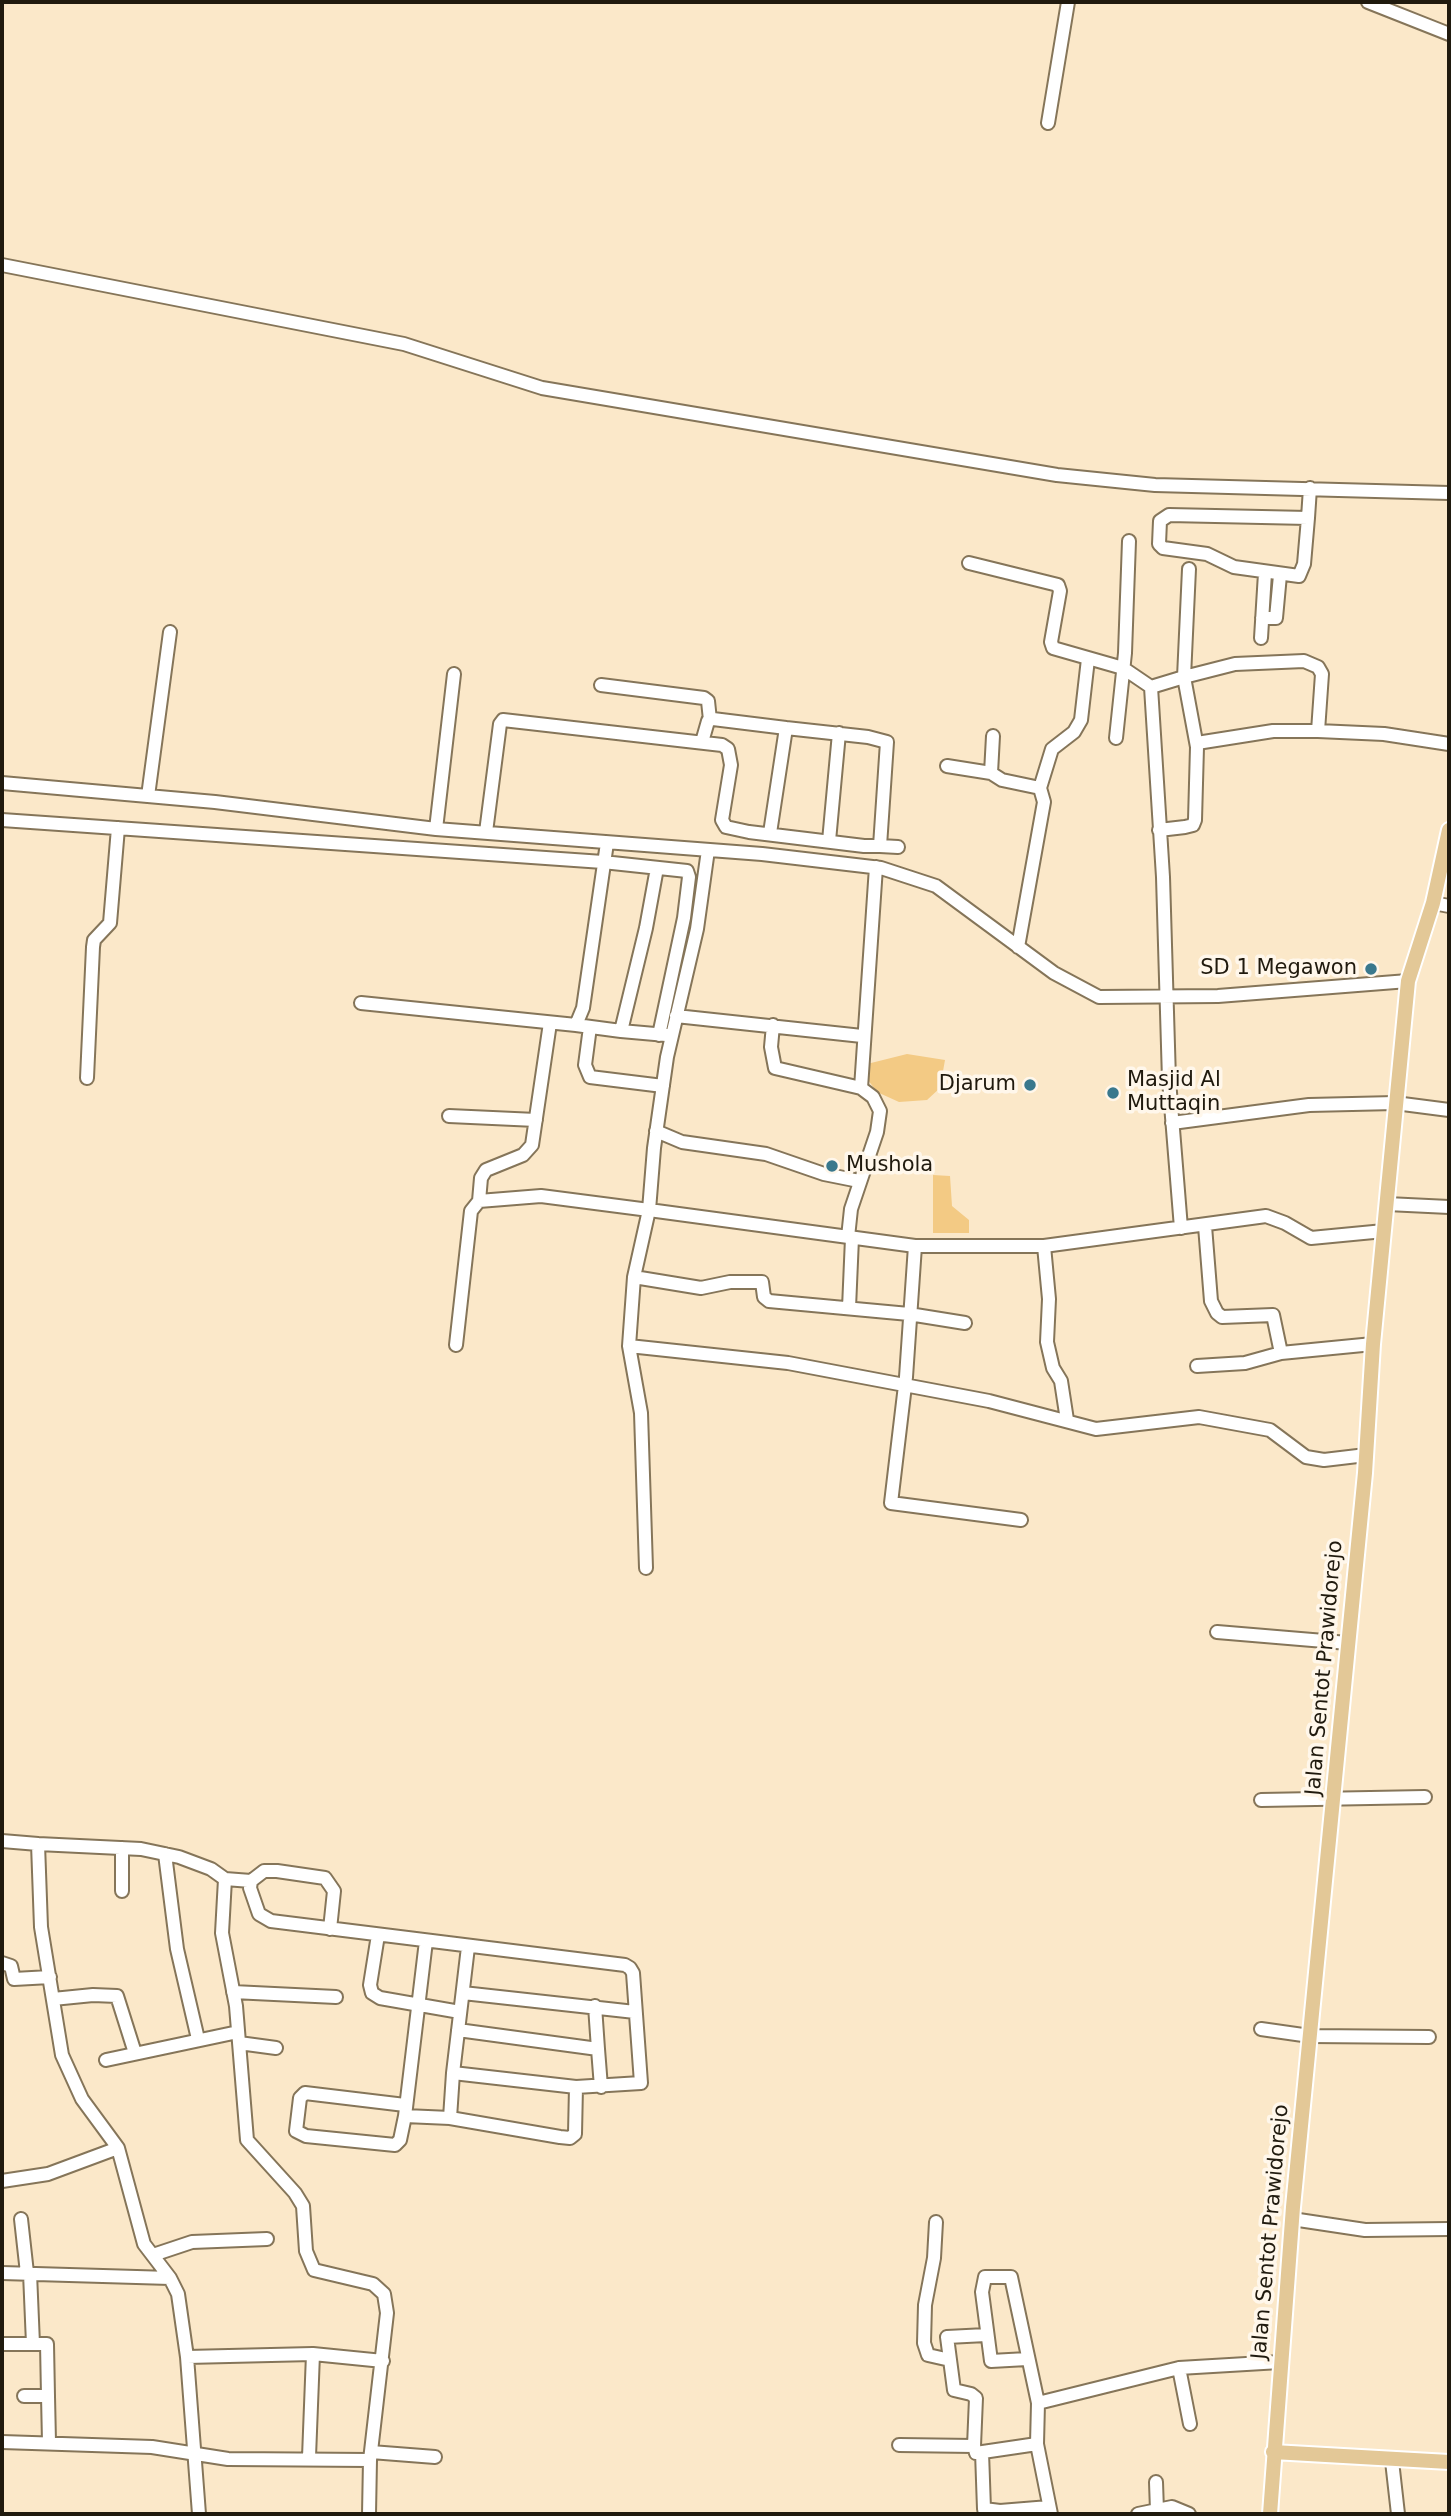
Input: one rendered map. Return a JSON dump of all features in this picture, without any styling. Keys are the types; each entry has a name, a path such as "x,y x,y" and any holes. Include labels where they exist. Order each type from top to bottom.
{"main road":[{"name":"Jalan Sentot Prawidorejo","path":"1270,2514 1292,2219 1366,1455 1373,1344 1395,1103 1408,981 1433,903 1449,830"},
{"path":"1273,2452 1392,2461 1449,2462"}],"street":[{"path":"1048,123 1068,2"},
{"path":"1368,2 1449,34"},
{"path":"2,265 404,344 542,388 1057,475 1155,485 1449,493"},
{"path":"1308,518 1169,515 1162,518 1159,544 1163,548 1186,549 1234,567 1280,575 1302,574 1308,518 1310,488"},
{"path":"1115,738 1123,668 1129,541"},
{"path":"969,563 1058,585 1060,591 1052,645 1057,651 1123,668 1151,687"},
{"path":"1159,830 1193,825 1195,820 1197,743 1184,677 1189,569"},
{"path":"1261,638 1265,573"},
{"path":"1262,618 1276,618 1280,575"},
{"path":"148,796 170,632"},
{"path":"1018,947 1044,802 1040,788 1052,750 1073,732 1081,720 1088,659"},
{"path":"1151,687 1235,664 1294,659 1311,664 1322,674 1318,731"},
{"path":"436,827 436,807 454,674"},
{"path":"601,685 704,698 708,701 710,720 702,742"},
{"path":"1151,687 1172,1123 1181,1228"},
{"path":"487,828 500,724 503,720 702,742 728,749 731,765 723,825 748,834 771,833 797,848 876,867 936,886 1018,947 1090,994 1113,998 1166,997 1314,990 1408,981"},
{"path":"710,720 839,733 876,739 888,744 880,846"},
{"path":"771,833 786,728"},
{"path":"1197,743 1273,731 1318,731 1384,734 1449,744"},
{"path":"829,841 839,733"},
{"path":"990,773 993,736"},
{"path":"947,766 990,773 1002,780 1040,788"},
{"path":"2,783 148,796 377,822 487,828 509,834 607,843 746,851 797,848 829,841 898,848"},
{"path":"2,820 603,862 687,871 690,877 665,1035 663,1086 649,1210 634,1278 629,1346 641,1413 646,1568"},
{"path":"375,846 377,822"},
{"path":"87,1078 93,947 94,940 110,923 118,828"},
{"path":"508,856 509,834"},
{"path":"746,851 748,834"},
{"path":"607,843 583,1008 585,1065 590,1077 663,1086"},
{"path":"665,1035 676,1016 697,929 708,850"},
{"path":"860,1088 876,867"},
{"path":"621,1031 646,928 657,868"},
{"path":"1433,903 1449,906"},
{"path":"361,1003 665,1035"},
{"path":"676,1016 862,1036"},
{"path":"456,1345 471,1211 479,1201 481,1178 486,1170 523,1155 532,1145 550,1023"},
{"path":"774,1025 771,1047 775,1068 860,1088 873,1097 880,1111 877,1132 851,1209 849,1308"},
{"path":"1172,1123 1310,1105 1395,1103 1449,1110"},
{"path":"449,1116 536,1120"},
{"path":"656,1131 682,1142 766,1154 824,1174 859,1181"},
{"path":"479,1201 541,1196 915,1246 1044,1246 1266,1216 1311,1238 1384,1231"},
{"path":"1387,1204 1449,1207"},
{"path":"1205,1226 1211,1301 1217,1313 1222,1317 1273,1315 1281,1353"},
{"path":"915,1246 905,1384 891,1503 1021,1520"},
{"path":"1044,1246 1049,1299 1047,1342 1054,1368 1061,1381 1067,1420"},
{"path":"634,1278 701,1288 730,1282 762,1282 764,1297 769,1301 965,1322"},
{"path":"1197,1366 1245,1363 1281,1353 1373,1344"},
{"path":"629,1346 788,1363 905,1384 1067,1420 1096,1429 1199,1417 1270,1430 1306,1457 1324,1460 1366,1455"},
{"path":"1217,1632 1348,1643"},
{"path":"1261,1800 1334,1799 1353,1796 1425,1797"},
{"path":"2,1841 122,1848 165,1854 211,1869 225,1879 251,1881 264,1871 325,1878 334,1891 330,1929"},
{"path":"38,1844 41,1927 62,2055 72,2083 118,2148 142,2237 170,2278 180,2305 187,2357 199,2514"},
{"path":"122,1848 122,1891"},
{"path":"165,1854 177,1949 198,2039"},
{"path":"225,1879 222,1933 233,1992 247,2140 303,2206 306,2251 314,2270 373,2284 384,2294 387,2313 370,2456 369,2514"},
{"path":"251,1881 253,1899 264,1919 625,1965 633,1973 641,2083 576,2087 453,2073"},
{"path":"378,1935 370,1985 372,1993 380,1998 460,2012"},
{"path":"426,1941 405,2110 400,2140 395,2145 306,2136 296,2131 300,2098 305,2093 405,2110 450,2118 572,2138 575,2134 576,2087"},
{"path":"450,2118 468,1947"},
{"path":"2,1963 11,1966 14,1979 50,1977"},
{"path":"233,1992 336,1997"},
{"path":"463,1993 635,2012"},
{"path":"53,1999 93,1995 117,1996 135,2053"},
{"path":"595,2006 601,2087"},
{"path":"1261,2029 1310,2036 1429,2037"},
{"path":"458,2030 598,2049"},
{"path":"106,2060 198,2039 238,2037 276,2048"},
{"path":"2,2180 48,2174 118,2148"},
{"path":"21,2219 29,2273 33,2344"},
{"path":"1292,2219 1365,2230 1449,2229"},
{"path":"936,2222 934,2259 925,2305 924,2343 928,2355 950,2360"},
{"path":"153,2255 178,2244 191,2242 267,2239"},
{"path":"2,2273 170,2278"},
{"path":"986,2335 947,2336 954,2390 971,2394 976,2399 984,2509 1050,2511 1037,2444 1038,2403 1012,2277 985,2277 982,2292 991,2361 1027,2359"},
{"path":"2,2344 47,2344 49,2442"},
{"path":"187,2357 313,2354 383,2361"},
{"path":"309,2457 313,2354"},
{"path":"1038,2403 1179,2368 1280,2362"},
{"path":"1179,2368 1190,2424"},
{"path":"23,2396 48,2396"},
{"path":"2,2442 152,2447 194,2455 274,2460 309,2457 435,2457"},
{"path":"899,2445 978,2449 1037,2444"},
{"path":"1392,2461 1398,2514"},
{"path":"1156,2482 1157,2511"},
{"path":"1138,2514 1172,2507 1189,2514"}],"shaded area":[{"path":"907,1054 945,1060 940,1088 927,1100 899,1102 877,1092 865,1076 863,1065"},
{"path":"933,1175 950,1176 952,1206 969,1220 969,1233 933,1233"}],"place":[{"name":"SD 1 Megawon","path":"1371,969"},
{"name":"Djarum","path":"1030,1085"},
{"name":"Masjid Al Muttaqin","path":"1113,1093"},
{"name":"Mushola","path":"832,1166"}]}
